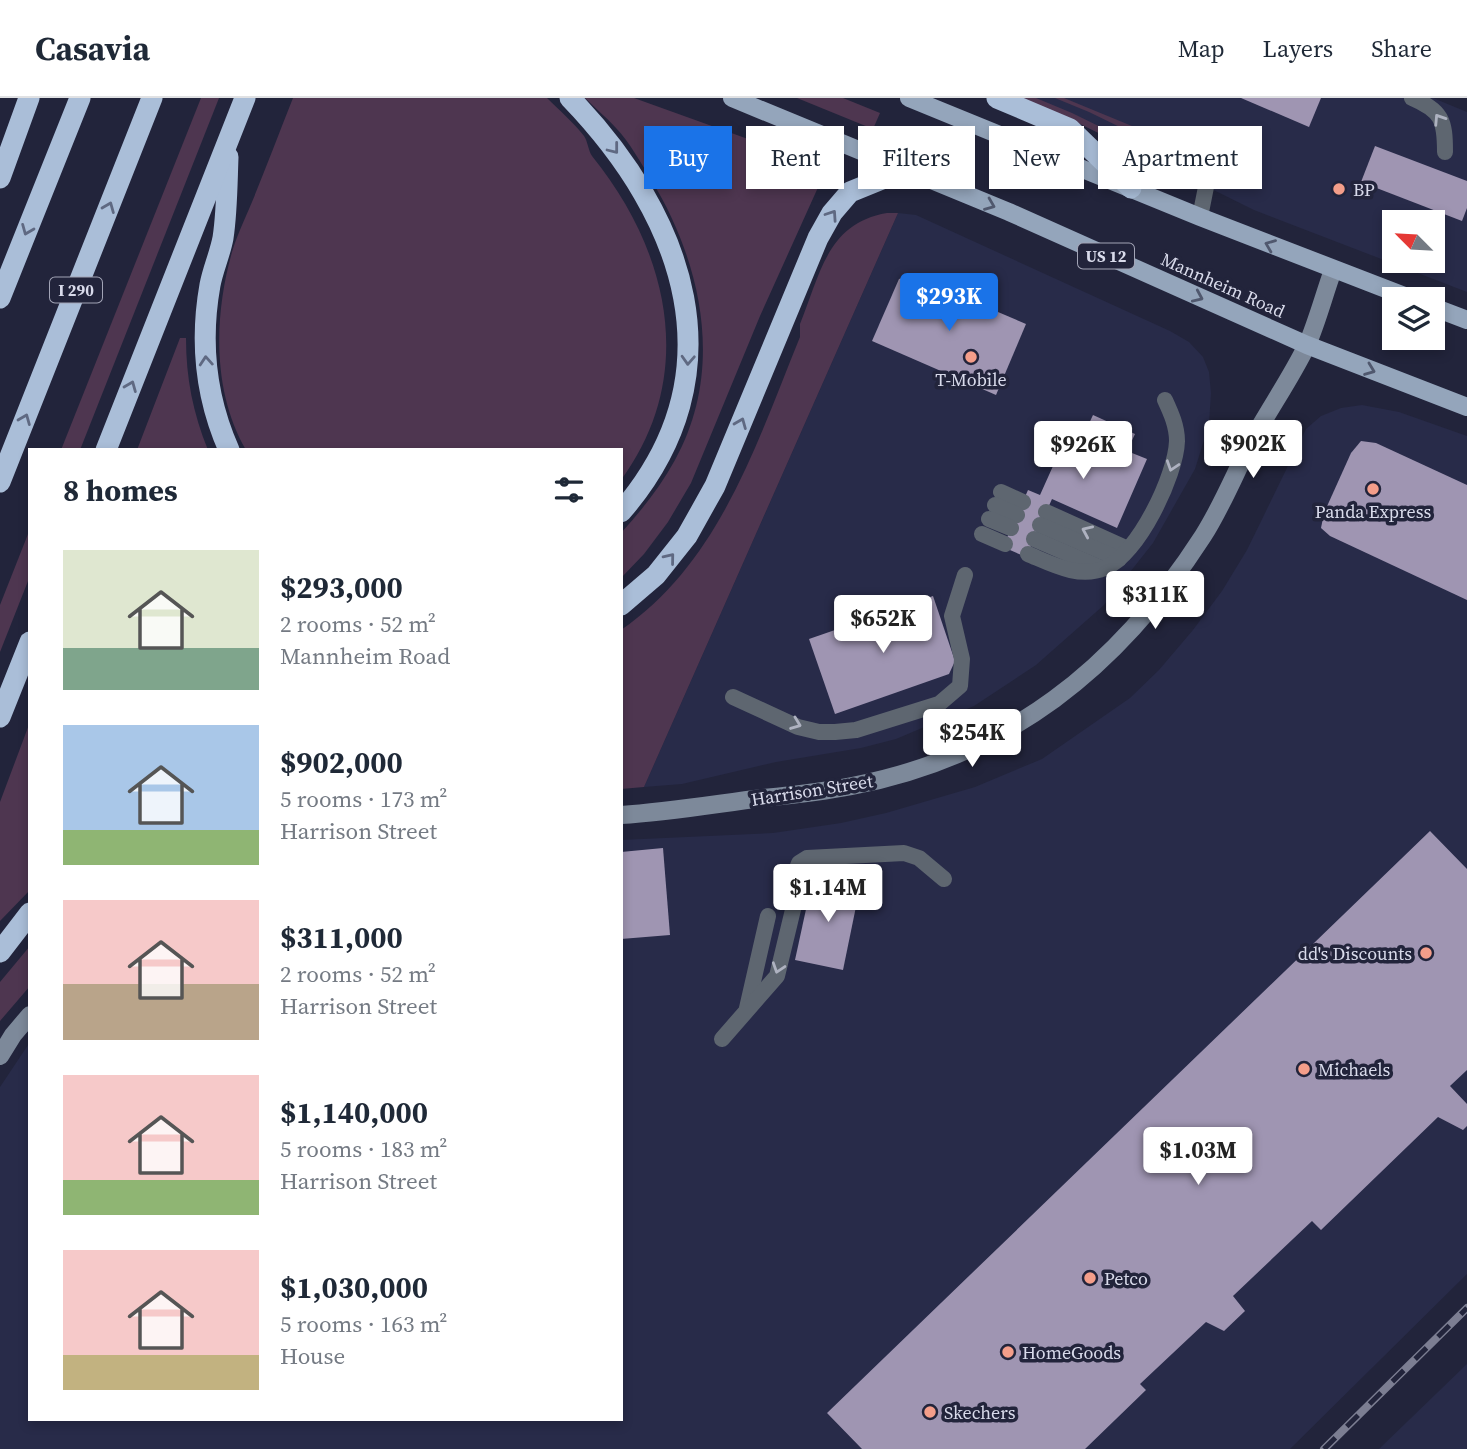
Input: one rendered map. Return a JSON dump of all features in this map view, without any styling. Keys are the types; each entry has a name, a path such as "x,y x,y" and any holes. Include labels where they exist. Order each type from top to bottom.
{"highway":[{"path":"0,178 29,98"},
{"path":"0,298 80,98"},
{"name":"I 290","path":"0,482 152,98"},
{"path":"107,448 245,98"},
{"path":"569,98 618,154 646,196 668,242 681,285 687,321 689,356 677,421 663,453 644,485 623,510"},
{"path":"997,98 1070,129 1098,156"},
{"path":"228,448 213,407 205,347 211,284 223,237 229,138"},
{"path":"623,603 656,575 687,536 715,486 818,238 832,213 850,192 858,189"},
{"path":"0,717 28,647"},
{"path":"0,952 28,916"}],"main road":[{"name":"Mannheim Road","path":"732,98 858,151"},
{"path":"909,98 1098,175"},
{"name":"Mannheim Road","path":"952,189 1307,345 1467,407"},
{"path":"1133,189 1382,288"},
{"name":"Harrison Street","path":"623,815 674,812 855,786 954,755 1019,724 1064,693 1118,645 1163,592 1204,534 1255,435 1307,345 1333,270"},
{"path":"1445,312 1467,320"},
{"path":"0,1056 28,1017"}],"lane":[{"path":"1412,98 1432,108 1440,116 1445,128 1445,152"},
{"path":"1200,217 1206,189"},
{"path":"1123,554 1037,532 1103,569 1123,554 1154,511 1175,461 1177,438 1174,420 1165,400"},
{"path":"995,505 1017,515 995,505"},
{"path":"982,534 1005,544"},
{"path":"733,697 798,727 819,732 856,730 939,704 960,685 962,659 952,616 965,575"},
{"path":"722,1039 777,976 797,893 794,876 799,863 807,858 904,853 919,858 944,879"},
{"path":"746,1011 768,916"}],"shaded area":[{"path":"201,98 219,98 81,448 62,448"},
{"path":"293,98 547,98 580,131 592,156 619,193 640,232 655,273 664,314 666,356 660,398 645,440 623,477 623,448 245,448 227,403 222,378 220,327 226,276 234,246"},
{"path":"585,98 634,98 712,126 644,126 644,168 626,140"},
{"path":"797,98 843,98 880,113 874,126 866,126"},
{"name":"BP","path":"1018,98 1433,98 1467,112 1467,292 1418,273 1446,273 1446,210 1382,210 1382,259 1254,210 1212,189 1262,189 1262,126 1098,126 1098,133"},
{"path":"1018,98 1036,98 1072,113 1098,126 1098,133"},
{"path":"1055,98 1064,98 1132,126 1118,126"},
{"path":"732,133 746,138 746,189 817,189 760,316 691,483 668,522 623,576 623,531 663,480 675,460 690,426 700,390 703,354 701,318 684,247 656,189 732,189"},
{"path":"898,213 916,215 1189,342 1203,357 1209,372 1211,393 1209,424 1195,469 1153,543 1104,605 1036,665 974,706 896,739 861,748 776,762 682,784 644,787"},
{"path":"898,213 644,787 623,789 623,628 655,602 685,570 710,535 732,497 768,418 800,337 800,324 820,270 838,240 867,219"},
{"path":"180,338 186,338 191,395 207,448 138,448"},
{"path":"1362,405 1399,412 1467,436 1467,1274 1290,1449 0,1449 0,1087 28,1045 28,1421 623,1421 623,840 773,833 841,823 975,787 1042,759 1130,698 1159,670 1222,591 1247,550 1306,429 1321,416 1341,408"},
{"path":"28,534 28,581 0,652 0,605"},
{"path":"28,727 28,892 0,921 0,802"},
{"path":"28,948 28,988 0,1021 0,982"},
{"path":"1467,1364 1467,1449 1379,1449"}],"building":[{"path":"1241,98 1321,98 1309,127"},
{"path":"1375,146 1467,181 1467,208 1462,221 1446,215 1446,210 1434,210 1361,182"},
{"path":"911,275 1026,324 996,395 872,341 899,279"},
{"path":"1093,415 1135,434 1127,451 1147,459 1117,528 1052,499 1026,557 1003,547 1028,490 1040,495 1071,426 1085,432"},
{"path":"1361,441 1376,443 1467,485 1467,600 1330,536 1321,528 1324,513 1351,453"},
{"path":"933,596 955,661 949,674 835,714 809,639"},
{"path":"1430,831 1467,869 1467,1070 1450,1086 1467,1104 1467,1126 1463,1130 1438,1117 1321,1230 1312,1221 1233,1296 1245,1311 1224,1331 1206,1322 1140,1384 1146,1390 1085,1449 862,1449 827,1413"},
{"path":"663,848 670,935 623,939 623,852"},
{"path":"813,877 860,887 843,970 795,960"}],"railway":[{"path":"1324,1449 1467,1308"}],"place":[{"name":"BP","path":"1339,189"},
{"name":"T-Mobile","path":"971,357"},
{"name":"Panda Express","path":"1373,489"},
{"name":"dd's Discounts","path":"1426,953"},
{"name":"Michaels","path":"1304,1069"},
{"name":"Petco","path":"1090,1278"},
{"name":"HomeGoods","path":"1008,1352"},
{"name":"Skechers","path":"930,1412"}]}
